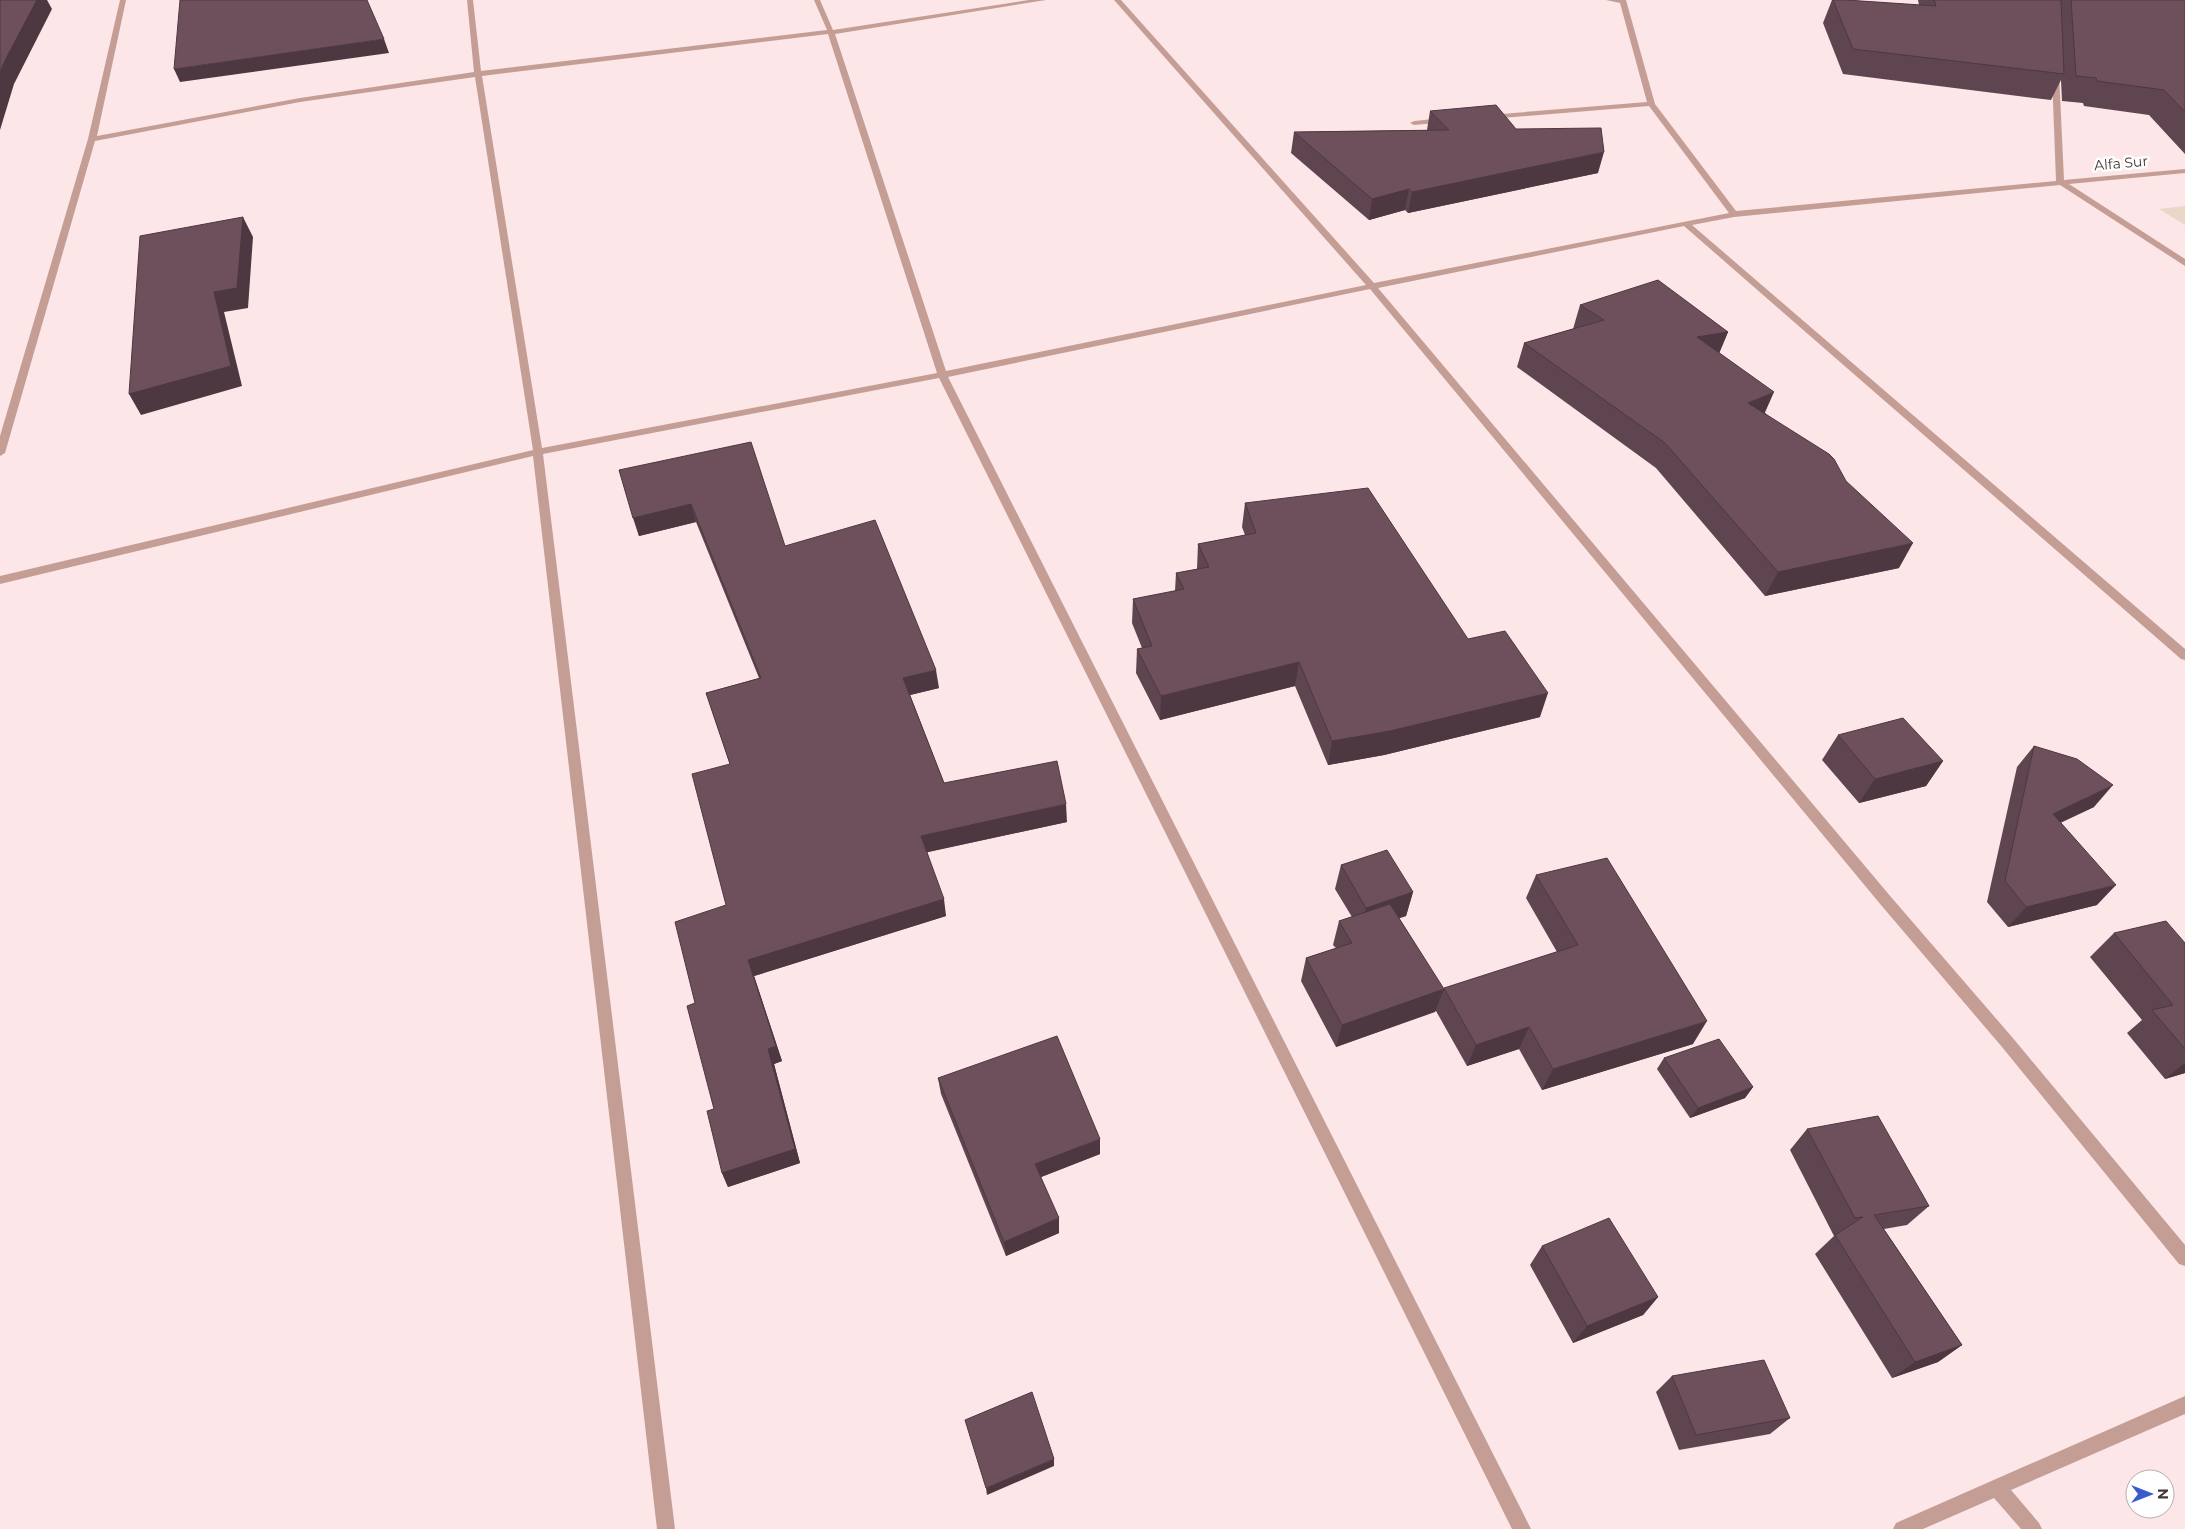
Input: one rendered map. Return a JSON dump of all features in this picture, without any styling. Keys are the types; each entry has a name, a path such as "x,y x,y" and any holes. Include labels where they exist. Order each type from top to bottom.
{"street":[{"path":"0,452 92,138 123,0"},
{"path":"470,0 478,74 538,452 666,1529"},
{"path":"816,0 831,32 942,376 1522,1529"},
{"path":"92,138 300,100 478,74 831,32 1043,0"},
{"path":"1117,0 1372,286 1886,901 2007,1042 2185,1258"},
{"path":"1609,0 1624,0 1651,104 1734,214"},
{"path":"2055,67 2060,182 2185,264"},
{"path":"1484,117 1651,104"},
{"path":"1414,123 1454,120"},
{"name":"Alfa Sur","path":"0,580 538,452 942,376 1685,223 1734,214 2185,171"},
{"path":"1685,223 2185,656"},
{"path":"1902,1529 2185,1405"},
{"path":"1997,1487 2033,1529"}],"shaded area":[{"path":"2185,206 2185,225 2159,209"}],"building":[{"path":"0,0 37,0 0,72"},
{"path":"180,0 367,0 384,39 174,69"},
{"path":"1833,0 1936,6 1934,0 2061,0 2064,74 1853,49"},
{"path":"2071,0 2185,0 2185,112 2164,90 2097,81 2096,78 2076,76"},
{"path":"1496,105 1516,129 1601,128 1604,152 1412,192 1409,189 1372,199 1294,132 1449,130 1430,111"},
{"path":"243,217 237,288 214,292 231,366 129,394 140,236"},
{"path":"1658,280 1728,332 1697,337 1774,392 1748,403 1829,454 1834,459 1846,481 1913,543 1778,572 1665,443 1524,343 1604,320 1580,305"},
{"path":"751,442 785,546 875,520 936,670 903,678 944,783 1057,761 1066,804 921,836 944,899 748,960 776,1046 768,1049 795,1149 722,1173 707,1111 714,1109 687,1006 695,1003 675,922 726,905 692,774 730,764 706,693 761,678 691,504 633,518 619,470"},
{"path":"1368,488 1468,639 1505,631 1548,693 1390,731 1332,741 1299,662 1161,696 1137,649 1152,646 1133,599 1184,589 1176,573 1209,567 1198,544 1256,533 1245,503"},
{"path":"1903,718 1943,761 1875,779 1838,735"},
{"path":"2034,746 2077,759 2113,785 2053,814 2116,885 2026,907 2005,881"},
{"path":"1387,850 1413,892 1366,908 1341,865"},
{"path":"1607,858 1707,1021 1553,1069 1529,1027 1476,1045 1444,988 1578,945 1536,875"},
{"path":"1390,904 1444,989 1342,1025 1306,958 1352,943 1339,921"},
{"path":"2166,921 2185,943 2185,1049 2152,1010 2173,1005 2114,933"},
{"path":"1057,1036 1100,1139 1035,1164 1059,1218 1004,1242 938,1078"},
{"path":"1719,1039 1753,1087 1698,1108 1664,1058"},
{"path":"1878,1116 1929,1206 1874,1215 1962,1345 1915,1362 1835,1235 1863,1217 1855,1218 1807,1129"},
{"path":"1609,1218 1658,1297 1587,1326 1542,1246"},
{"path":"1764,1360 1790,1418 1696,1435 1672,1376"},
{"path":"1032,1392 1054,1459 986,1488 965,1420"}]}
